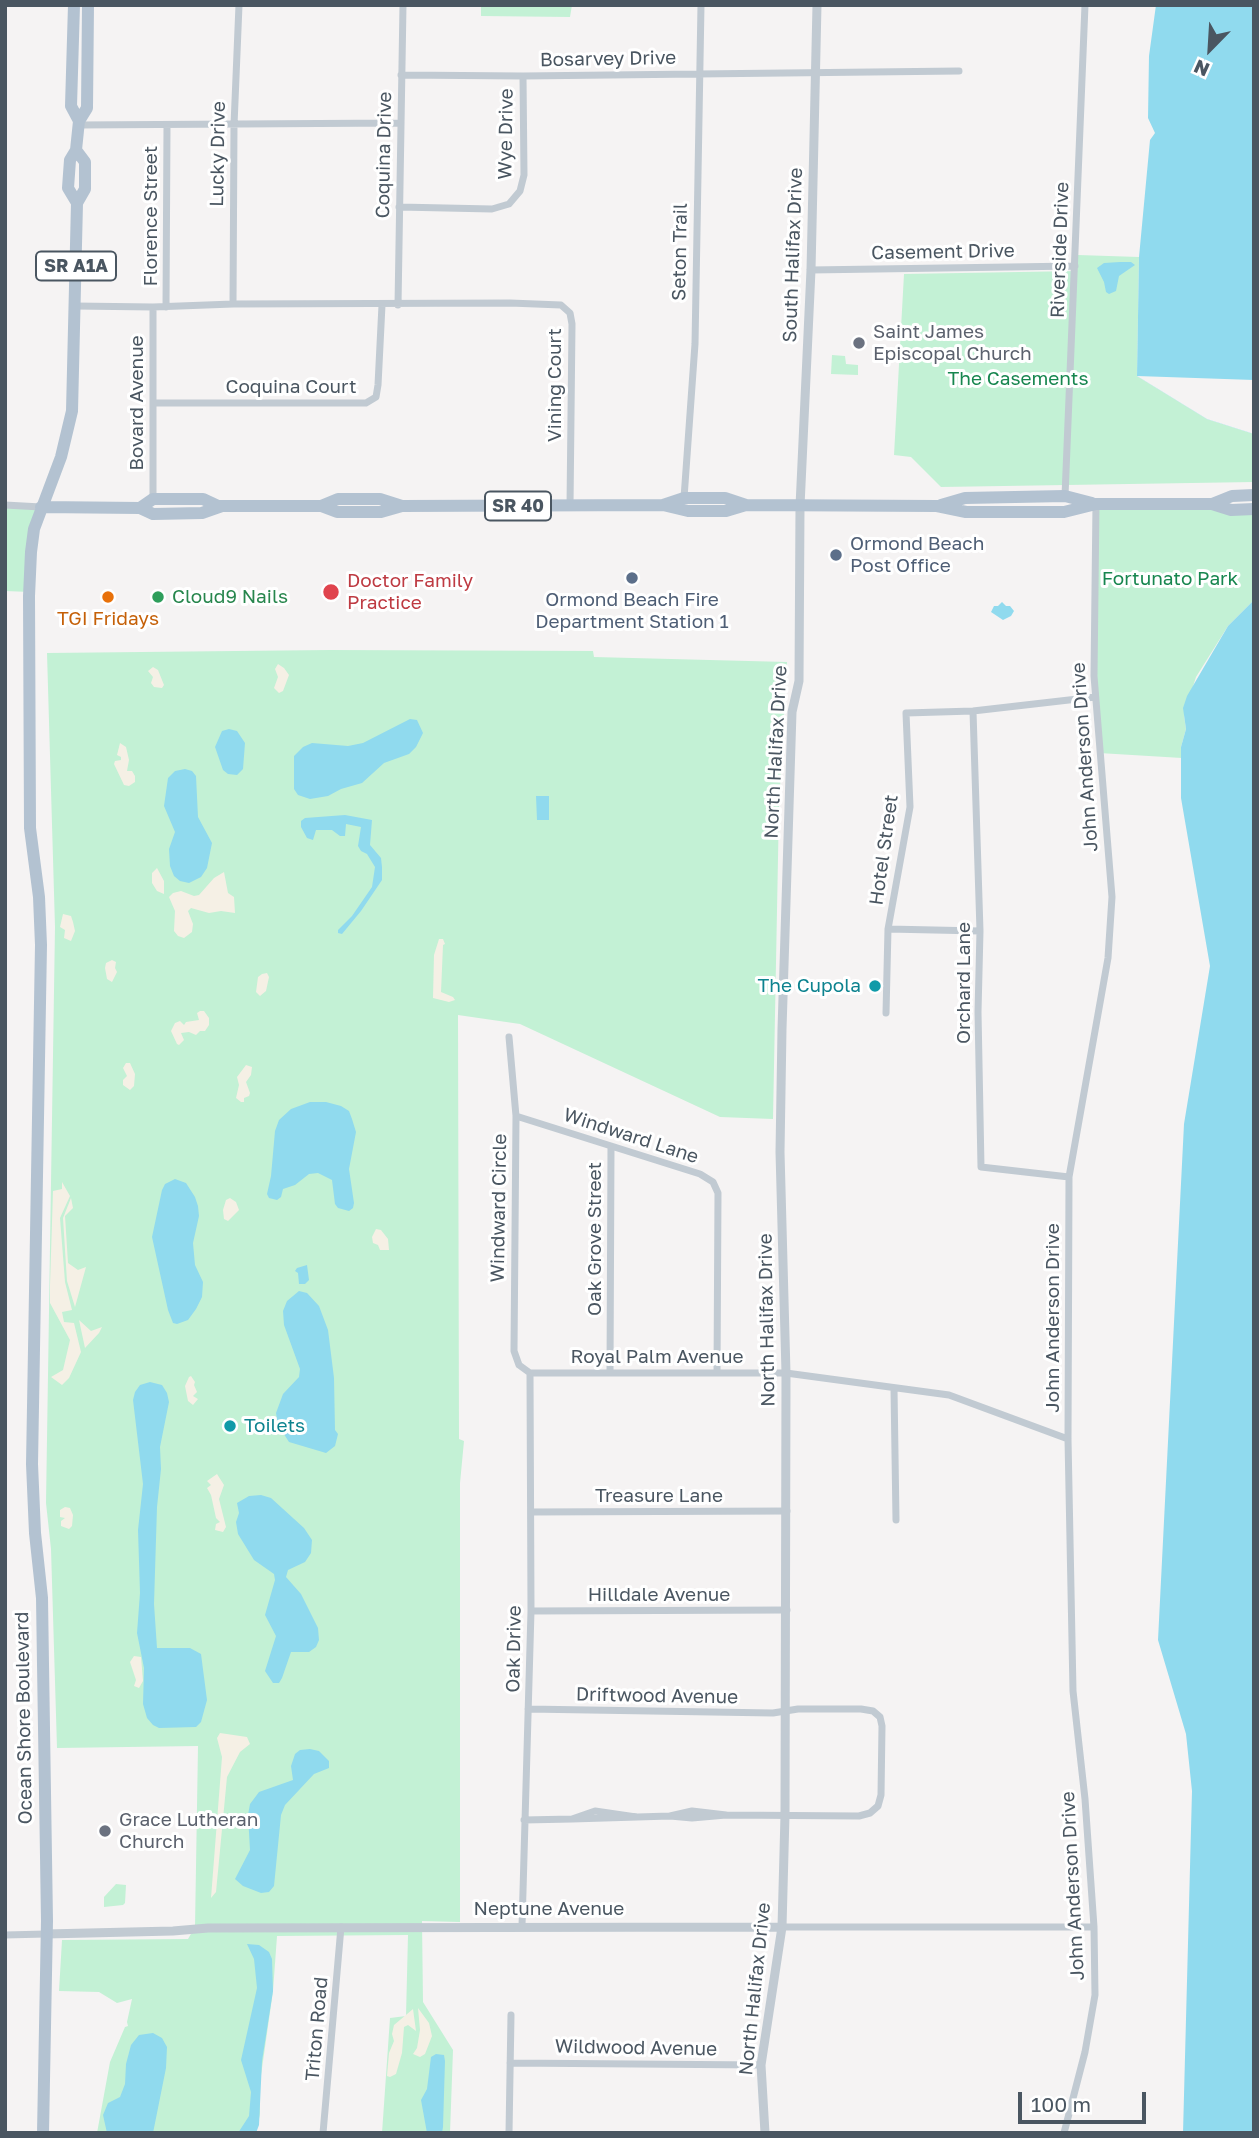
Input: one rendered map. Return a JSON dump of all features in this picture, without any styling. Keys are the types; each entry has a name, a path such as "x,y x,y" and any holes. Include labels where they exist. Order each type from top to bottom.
{"main road":[{"name":"SR A1A","path":"74,5 71,106 78,123"},
{"name":"SR A1A","path":"41,507 61,457 72,411 77,203 85,189 85,162 76,150 78,123 87,107 88,5"},
{"name":"SR 40","path":"1212,504 1232,496 1254,495"},
{"name":"SR 40","path":"937,506 965,498 1065,496 1096,504"},
{"path":"1016,510 1051,506 1065,496"},
{"name":"SR 40","path":"663,505 684,498 725,498 746,505 937,506 966,512 1064,512 1096,504 1212,504 1231,510 1254,509"},
{"name":"SR 40","path":"153,499 203,499 222,506"},
{"path":"140,508 153,499"},
{"name":"SR 40","path":"41,507 140,508 153,514 202,513 222,506 321,506 338,499 380,499 402,506 663,505 688,511 726,511 746,505"},
{"name":"Ocean Shore Boulevard","path":"41,507 31,552 29,596 30,828 39,897 41,945 32,1464 43,1618 46,1934 43,2133"}],"street":[{"name":"Lucky Drive","path":"233,304 234,125 239,5"},
{"name":"Coquina Drive","path":"398,304 403,5"},
{"name":"Seton Trail","path":"684,498 695,344 701,5"},
{"name":"South Halifax Drive","path":"800,506 811,270 817,5"},
{"name":"Riverside Drive","path":"1065,496 1085,5"},
{"name":"Bosarvey Drive","path":"401,75 958,71"},
{"name":"Wye Drive","path":"399,207 492,209 509,204 520,191 524,175 523,76"},
{"path":"78,123 167,126 400,123"},
{"name":"Florence Street","path":"166,307 167,126"},
{"name":"Casement Drive","path":"811,270 1075,266"},
{"name":"Vining Court","path":"398,304 552,303 561,305 570,313 570,506"},
{"name":"Coquina Court","path":"154,403 366,403 376,397 378,385 382,304"},
{"path":"75,306 398,304"},
{"name":"Bovard Avenue","path":"153,307 153,499"},
{"name":"John Anderson Drive","path":"1064,2133 1085,2052 1095,1995 1094,1927 1073,1691 1068,1439 1069,1177 1108,958 1112,897 1095,697 1096,504"},
{"path":"5,505 41,507"},
{"name":"North Halifax Drive","path":"765,2133 761,2065 782,1927 785,1815 786,1373 780,1152 792,712 799,681 800,506"},
{"name":"Hotel Street","path":"886,1013 888,929 910,807 905,713 973,710 1095,697"},
{"name":"Orchard Lane","path":"973,710 980,931 978,1012 981,1167 1069,1177"},
{"path":"888,929 980,931"},
{"name":"Windward Circle","path":"509,1037 516,1116 514,1351 519,1365 530,1373"},
{"name":"Windward Lane","path":"516,1116 700,1174 713,1182 718,1194 717,1373"},
{"name":"Oak Grove Street","path":"610,1373 611,1146"},
{"name":"Royal Palm Avenue","path":"530,1373 786,1373 918,1389 949,1395 1068,1439"},
{"name":"Oak Drive","path":"522,1926 531,1611 530,1373"},
{"path":"894,1388 896,1520"},
{"name":"Treasure Lane","path":"531,1512 787,1511"},
{"name":"Hilldale Avenue","path":"531,1611 787,1610"},
{"name":"Driftwood Avenue","path":"528,1709 773,1713 867,1710 877,1714 882,1726 881,1795 875,1810 859,1816 785,1815"},
{"path":"524,1820 572,1819 595,1811 636,1817 785,1815"},
{"name":"Neptune Avenue","path":"5,1935 208,1928 341,1927 1094,1927"},
{"name":"Triton Road","path":"323,2133 341,1927"},
{"path":"509,2133 511,2015"},
{"name":"Wildwood Avenue","path":"510,2063 761,2065"}],"green space":[{"path":"481,5 572,5 570,17 481,16"},
{"name":"The Casements","path":"1078,255 1139,257 1137,376 1207,419 1254,434 1254,482 941,487 911,457 894,455 904,274 1077,271"},
{"path":"832,355 845,356 846,364 858,365 858,375 831,374"},
{"name":"Fortunato Park","path":"1096,504 1254,506 1254,600 1228,626 1196,677 1184,715 1186,729 1181,747 1182,758 1099,753 1095,697"},
{"path":"5,505 41,507 30,592 5,591"},
{"path":"593,651 594,657 787,662 779,806 773,1119 720,1117 520,1024 458,1015 459,1439 464,1441 460,1483 460,1922 422,1921 423,2002 453,2050 450,2133 382,2133 390,2018 406,2016 408,1935 277,1936 256,2133 97,2133 110,2062 125,2027 128,2026 132,1999 117,2003 99,1992 59,1991 62,1940 188,1939 195,1927 198,1746 57,1748 51,1549 46,1503 55,927 47,653"},
{"path":"116,1884 126,1885 125,1903 104,1907 104,1897"}],"sand":[{"path":"278,664 289,675 283,691 279,693 274,688 278,677 275,669"},
{"path":"153,667 158,670 164,685 162,688 154,687 151,683 153,677 148,671"},
{"path":"120,743 126,747 129,760 127,771 132,771 135,776 135,782 129,786 124,785 114,764 115,761 121,760 117,755"},
{"path":"157,868 164,881 164,894 157,891 152,883 152,873"},
{"path":"224,872 228,893 234,897 235,913 209,913 191,908 188,911 193,924 192,932 184,938 178,936 174,931 175,911 169,897 181,891 199,895 214,878"},
{"path":"63,914 71,916 73,922 75,931 71,941 64,938 65,930 60,927"},
{"path":"439,939 443,939 445,944 441,992 455,1000 449,1002 433,998 434,955"},
{"path":"112,960 116,962 117,972 112,982 107,979 105,968 106,963"},
{"path":"267,973 269,977 266,991 260,996 256,992 258,977"},
{"path":"204,1011 209,1018 205,1031 196,1035 181,1033 184,1040 177,1044 171,1031 175,1023 180,1021 184,1025 186,1022 199,1020 197,1013"},
{"path":"126,1063 130,1063 135,1074 134,1086 130,1090 123,1085 127,1076 123,1068"},
{"path":"246,1065 252,1067 246,1082 250,1093 244,1098 244,1102 241,1102 236,1098 239,1085 237,1077"},
{"path":"62,1182 70,1196 60,1218 65,1282 72,1310 62,1312 64,1322 74,1323 81,1352 69,1378 62,1385 51,1377 63,1370 70,1340 50,1303 50,1285 53,1191 62,1189"},
{"path":"71,1198 73,1208 65,1216 68,1263 78,1270 86,1267 75,1307 67,1281 63,1218"},
{"path":"230,1198 236,1202 239,1210 228,1221 224,1219 223,1210 226,1200"},
{"path":"376,1229 381,1230 388,1239 389,1250 380,1250 378,1245 373,1243 372,1237"},
{"path":"79,1320 91,1331 102,1327 85,1348"},
{"path":"191,1376 197,1392 193,1396 198,1399 193,1405 188,1401 185,1386"},
{"path":"217,1474 224,1485 219,1499 226,1527 223,1532 215,1530 216,1524 220,1522 216,1518 207,1488 211,1485 207,1481"},
{"path":"70,1508 73,1515 69,1529 61,1526 61,1521 65,1518 60,1517 60,1510"},
{"path":"134,1656 141,1657 143,1681 139,1688 134,1686 136,1680 130,1662"},
{"path":"220,1733 247,1737 250,1744 240,1752 227,1777 216,1892 211,1898 222,1757 217,1738"},
{"path":"418,2008 429,2023 432,2036 425,2054 420,2057 413,2054 417,2048 420,2030"},
{"path":"413,2009 416,2031 408,2025 404,2027 402,2053 396,2074 387,2076 389,2053 394,2041 394,2025"}],"water":[{"path":"1156,5 1254,5 1254,434 1207,419 1137,376 1139,257 1150,140 1155,133 1148,118 1149,56"},
{"path":"1131,262 1135,265 1119,276 1116,291 1109,294 1106,292 1097,268 1104,263"},
{"path":"1254,600 1254,2133 1183,2133 1192,1791 1186,1734 1158,1640 1184,1124 1210,966 1181,798 1181,747 1186,729 1183,708 1187,696 1228,626"},
{"path":"1002,602 1014,611 1003,620 991,612 994,606"},
{"path":"410,719 417,720 423,733 416,747 409,754 384,763 362,783 328,796 310,799 298,795 294,789 294,756 303,747 312,743 348,746 363,743"},
{"path":"222,731 237,731 245,743 243,769 237,775 223,770 215,747"},
{"path":"185,769 196,776 198,817 212,843 207,868 201,877 189,883 174,876 170,866 169,849 175,832 164,806 168,778 175,771"},
{"path":"536,796 549,796 549,820 537,820"},
{"path":"345,815 372,820 370,845 381,858 382,880 342,934 338,933 338,930 352,916 372,887 375,867 358,846 361,827 346,824 345,836 332,830 316,830 313,840 307,838 301,821 305,818"},
{"path":"310,1102 341,1106 349,1111 352,1119 356,1132 349,1169 354,1203 349,1211 338,1208 332,1180 318,1173 309,1174 295,1185 283,1189 277,1200 269,1198 267,1194 275,1131 279,1120 291,1109"},
{"path":"175,1179 186,1183 198,1206 199,1216 193,1243 195,1265 203,1282 202,1297 196,1309 188,1320 177,1324 173,1323 168,1310 152,1237 162,1190 165,1184"},
{"path":"307,1265 309,1280 305,1284 299,1284 298,1273 295,1271"},
{"path":"299,1291 307,1293 319,1306 328,1330 334,1378 335,1430 338,1434 335,1446 326,1453 289,1442 278,1425 276,1413 283,1394 299,1377 300,1369 284,1325 283,1311 287,1301"},
{"path":"150,1382 162,1385 169,1402 160,1447 157,1507 154,1604 157,1648 190,1648 201,1654 207,1700 201,1722 196,1727 159,1728 147,1718 143,1704 144,1668 137,1633 140,1593 138,1530 143,1484 133,1400 140,1385"},
{"path":"249,1496 271,1498 304,1528 312,1540 311,1553 305,1562 288,1570 286,1577 301,1594 318,1628 319,1640 316,1647 309,1652 291,1652 279,1683 273,1683 265,1671 276,1636 265,1615 275,1580 274,1574 254,1560 238,1534 236,1522 239,1513 237,1503"},
{"path":"300,1750 319,1751 329,1761 329,1768 314,1774 285,1805 281,1815 274,1886 269,1892 261,1893 243,1886 235,1879 250,1850 250,1804 259,1792 293,1780 291,1766 295,1754"},
{"path":"247,1944 259,1945 269,1952 272,1959 273,1991 262,2061 259,2125 256,2133 238,2133 249,2116 251,2092 241,2060 257,1988 254,1959"},
{"path":"153,2033 162,2038 167,2047 166,2068 153,2133 107,2133 103,2115 108,2103 120,2097 125,2084 131,2045 139,2035"},
{"path":"436,2054 444,2055 445,2061 443,2127 442,2133 427,2133 421,2100 427,2089 431,2057"}],"pier":[{"path":"1137,376 1254,380 1254,434 1207,419"}],"place":[{"name":"Saint James Episcopal Church","path":"859,343"},
{"name":"Ormond Beach Post Office","path":"836,555"},
{"name":"Ormond Beach Fire Department Station 1","path":"632,578"},
{"name":"Doctor Family Practice","path":"331,592"},
{"name":"TGI Fridays","path":"108,597"},
{"name":"Cloud9 Nails","path":"158,597"},
{"name":"The Cupola","path":"875,986"},
{"name":"Toilets","path":"230,1426"},
{"name":"Grace Lutheran Church","path":"105,1831"}]}
